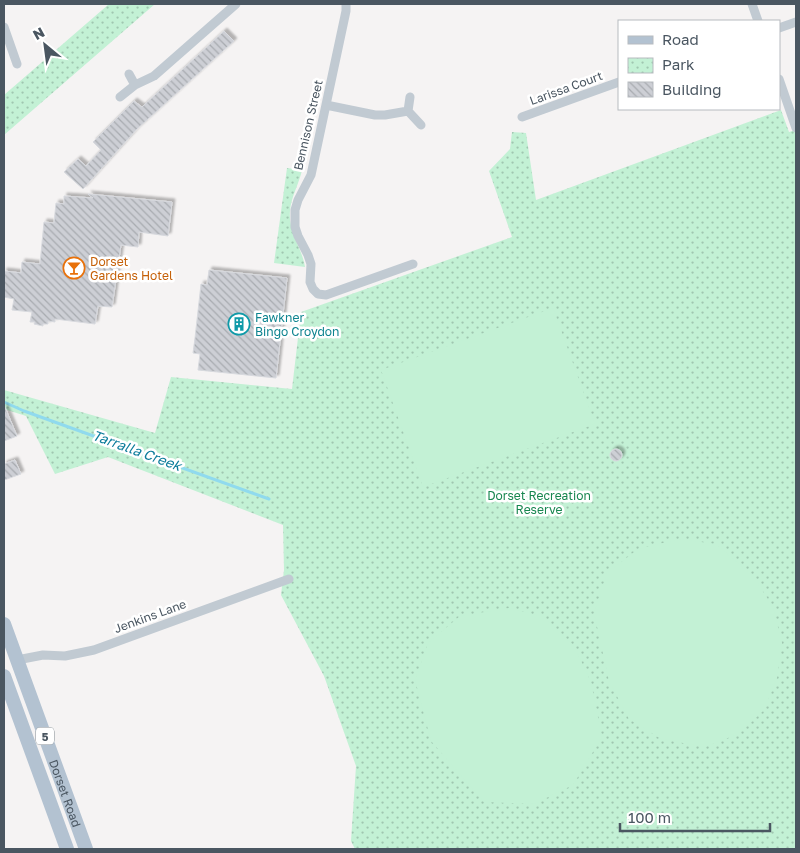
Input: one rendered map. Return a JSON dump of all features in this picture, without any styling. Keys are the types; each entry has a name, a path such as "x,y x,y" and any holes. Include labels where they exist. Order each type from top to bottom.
{"main road":[{"name":"Dorset Road","path":"4,624 10,660 86,849"},
{"name":"Dorset Road","path":"4,676 64,848"}],"street":[{"path":"120,97 135,85 154,76 236,4"},
{"name":"Bennison Street","path":"346,4 311,175 298,200 295,210 295,227 311,264 310,282 318,294 326,295 413,264"},
{"path":"752,4 758,20"},
{"path":"780,28 796,22"},
{"path":"4,27 17,64"},
{"path":"129,74 135,85"},
{"name":"Larissa Court","path":"522,117 618,82"},
{"path":"780,82 796,128"},
{"path":"410,97 408,111 421,126"},
{"path":"326,105 375,115 408,111"},
{"name":"Jenkins Lane","path":"10,660 43,655 65,656 94,650 289,579"}],"green space":[{"path":"109,4 155,4 4,135 4,95"},
{"name":"Dorset Recreation Reserve","path":"781,110 789,132 796,130 796,849 355,849 351,841 356,766 324,676 281,595 284,570 283,525 108,457 55,474 26,416 4,409 4,390 155,433 171,377 292,389 301,312 512,237 489,171 510,149 512,132 526,133 536,200"},
{"path":"287,168 302,170 292,201 290,218 305,267 274,263"},
{"path":"553,308 595,424 423,487 381,370"},
{"path":"679,539 716,544 753,576 773,607 782,643 777,678 764,710 738,734 705,747 661,739 629,719 609,681 594,613 607,573 638,549"},
{"path":"509,608 544,617 574,646 591,682 602,737 573,785 534,804 484,802 431,741 415,680 428,643 460,616"}],"building":[{"path":"224,31 234,41 137,129 83,189 64,172 78,159 86,166 101,150 93,142 134,101 142,107"},
{"path":"88,194 172,202 168,236 139,232 138,247 121,245 112,307 98,306 95,324 55,319 55,322 48,321 48,324 43,324 43,326 34,324 35,322 30,322 32,312 12,310 14,299 4,297 4,271 21,273 22,262 40,264 44,222 54,223 56,203 64,204 64,196 93,198"},
{"name":"Fawkner Bingo Croydon","path":"209,270 287,278 276,378 198,370 200,354 193,353 201,284 207,285"},
{"path":"4,405 17,436 4,441"},
{"path":"616,449 622,455 616,461 610,455"},
{"path":"15,460 21,474 4,480 4,464"}],"waterway":[{"name":"Tarralla Creek","path":"4,402 24,411 269,499"}],"place":[{"name":"Dorset Gardens Hotel","path":"74,268"},
{"name":"Fawkner Bingo Croydon","path":"239,324"}]}
